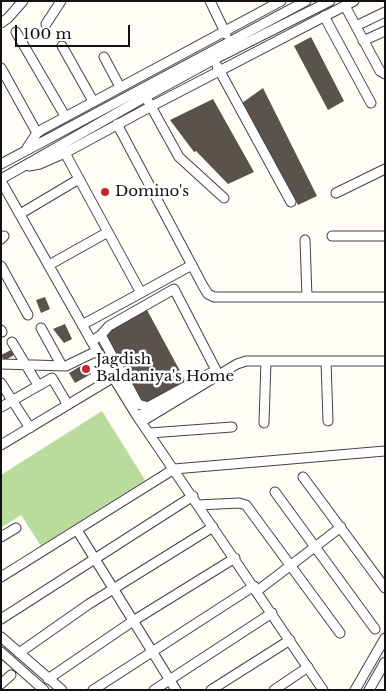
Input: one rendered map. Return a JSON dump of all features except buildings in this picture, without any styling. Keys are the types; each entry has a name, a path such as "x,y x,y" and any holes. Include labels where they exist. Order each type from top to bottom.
{"street":[{"path":"1,11 4,21 23,1"},
{"path":"46,24 61,1"},
{"path":"210,1 230,41"},
{"path":"25,150 37,133 65,116 281,1"},
{"path":"1,164 306,1"},
{"path":"323,690 139,419 97,351 20,214 4,192 1,180 213,60 330,1"},
{"path":"22,167 40,164 65,153 150,106 354,1"},
{"path":"345,6 380,71 385,74"},
{"path":"356,26 385,12"},
{"path":"324,16 371,103"},
{"path":"363,41 385,31"},
{"path":"16,32 65,116"},
{"path":"62,46 93,101"},
{"path":"104,57 120,87"},
{"path":"213,60 291,202"},
{"path":"1,68 37,133"},
{"path":"145,97 179,157 224,198"},
{"path":"117,124 208,294 214,296 385,297"},
{"path":"65,153 141,293"},
{"path":"336,193 385,169"},
{"path":"20,214 78,179"},
{"path":"49,265 108,232"},
{"path":"332,236 385,236"},
{"path":"305,240 307,297"},
{"path":"82,325 192,265"},
{"path":"1,266 28,315"},
{"path":"92,341 109,326 174,289 216,370 148,407 139,419"},
{"path":"41,328 62,366"},
{"path":"101,335 138,404 148,407"},
{"path":"12,342 38,384"},
{"path":"1,364 70,365 97,351"},
{"path":"139,419 246,361 385,361"},
{"path":"264,423 266,361"},
{"path":"326,361 328,421"},
{"path":"1,445 114,377"},
{"path":"1,406 52,378 68,405"},
{"path":"1,383 30,428"},
{"path":"150,433 232,427"},
{"path":"1,578 174,469 385,451"},
{"path":"303,477 385,588"},
{"path":"275,492 375,629"},
{"path":"1,619 193,496"},
{"path":"198,504 243,503 340,634"},
{"path":"19,653 113,589 213,527"},
{"path":"93,690 152,651 290,566 341,527"},
{"path":"1,537 16,528"},
{"path":"77,530 176,690"},
{"path":"48,679 133,621 235,558"},
{"path":"154,690 272,613"},
{"path":"1,637 62,690"},
{"path":"355,690 385,638"},
{"path":"211,690 290,640"},
{"path":"1,652 44,690"},
{"path":"369,690 385,662"},
{"path":"274,690 308,667"},
{"path":"1,684 11,675"}],"green space":[{"path":"102,411 145,480 41,546 21,515 1,528 1,475"}],"place":[{"name":"Domino's","path":"105,192"},
{"name":"Jagdish Baldaniya's Home","path":"86,369"}]}
